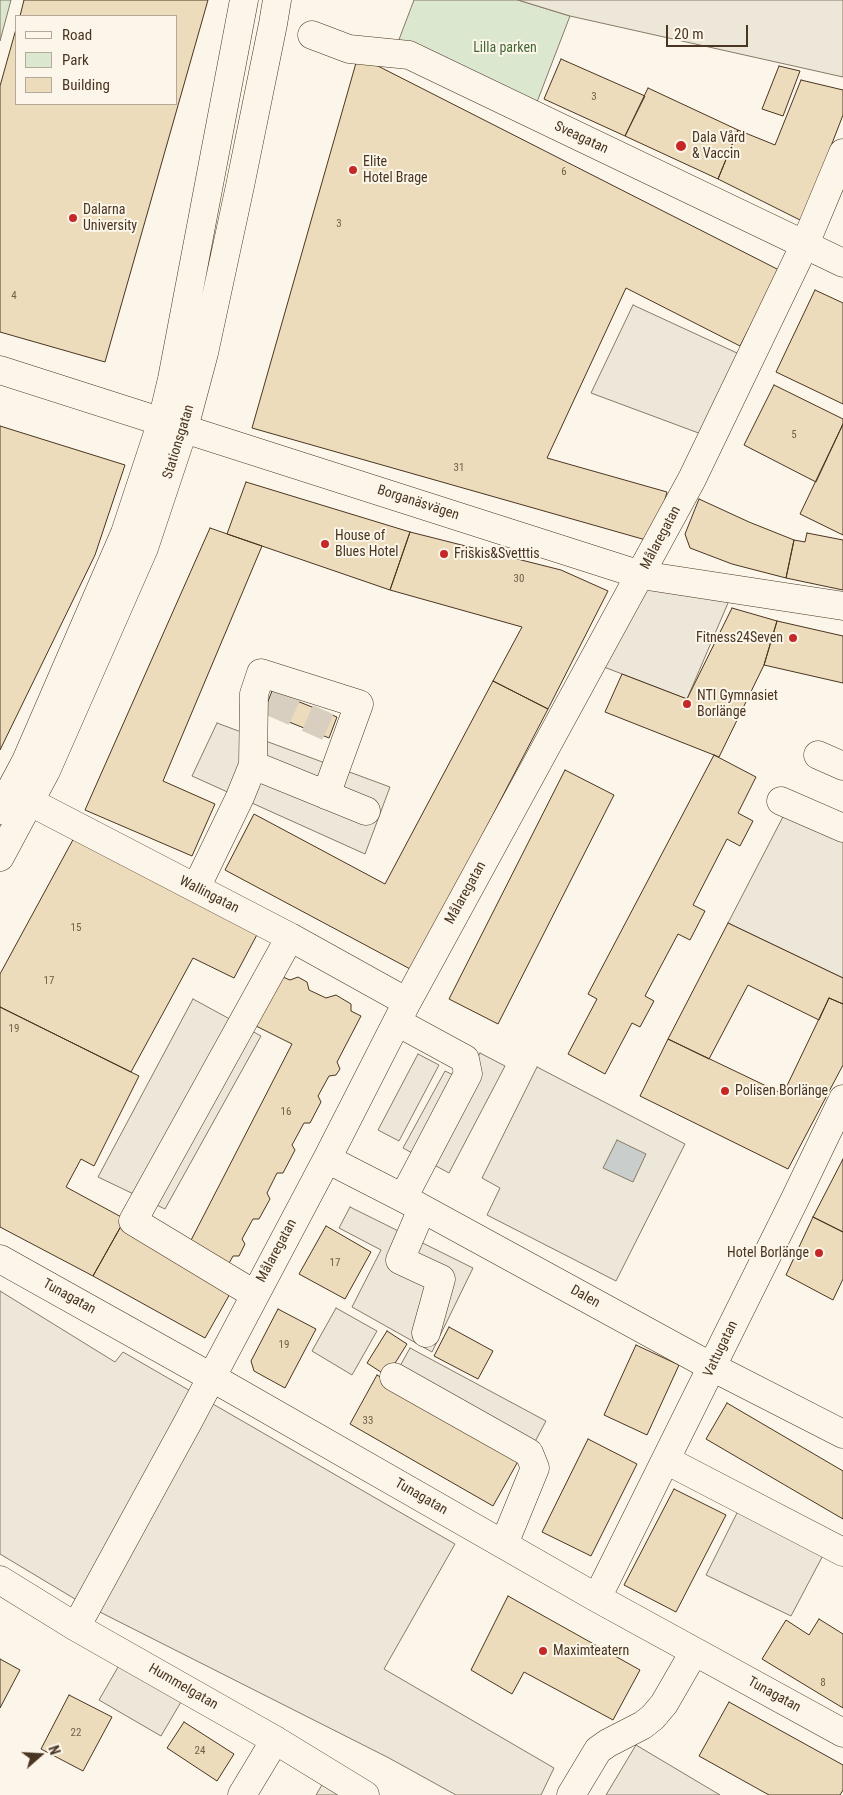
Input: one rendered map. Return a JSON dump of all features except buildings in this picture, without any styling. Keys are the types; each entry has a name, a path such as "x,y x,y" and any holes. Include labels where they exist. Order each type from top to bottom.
{"street":[{"name":"Stationsgatan","path":"173,425 172,380 244,0"},
{"name":"Stationsgatan","path":"0,857 11,808 26,761 204,353 240,186 273,24 276,0"},
{"name":"Sveagatan","path":"312,36 349,49 409,55 843,263"},
{"name":"Målaregatan","path":"76,1627 327,1159 402,1012 698,468 805,244 843,153"},
{"name":"Borganäsvägen","path":"0,370 641,575 843,606"},
{"path":"196,888 240,797 253,765 262,673 359,704 326,794"},
{"path":"818,755 843,766"},
{"path":"253,765 366,811"},
{"path":"780,801 843,828"},
{"name":"Wallingatan","path":"11,808 196,888 290,937 402,1012 465,1059 468,1074 413,1204"},
{"path":"254,1294 133,1221 290,937"},
{"name":"Vattugatan","path":"597,1598 843,1099"},
{"name":"Dalen","path":"327,1159 712,1366 843,1434"},
{"path":"413,1204 400,1260 441,1278 426,1333"},
{"name":"Tunagatan","path":"0,1259 211,1377 597,1598 843,1733"},
{"path":"394,1377 530,1453 535,1468 504,1544"},
{"path":"666,1460 843,1552"},
{"name":"Hummelgatan","path":"0,1580 76,1627 275,1740 365,1795"},
{"path":"571,1795 598,1750 643,1725 659,1710 694,1652"},
{"path":"242,1795 275,1740"}],"green space":[{"path":"0,0 11,0 0,41"},
{"name":"Lilla parken","path":"414,0 518,0 570,16 532,115 395,50"}],"shaded area":[{"path":"518,0 843,0 843,77 570,16"},
{"path":"633,305 750,359 712,438 591,393"},
{"path":"641,575 734,589 687,699 591,662"},
{"path":"217,723 390,787 365,854 192,776"},
{"path":"787,809 843,838 843,978 728,923"},
{"path":"193,999 261,1036 165,1209 98,1177"},
{"path":"480,1053 505,1066 449,1173 403,1148 445,1071 466,1081"},
{"path":"418,1054 439,1065 399,1141 378,1130"},
{"path":"537,1067 685,1144 616,1281 487,1215 500,1188 482,1178"},
{"path":"617,1140 646,1154 633,1182 603,1168"},
{"path":"350,1207 473,1268 432,1352 352,1307 381,1250 339,1228"},
{"path":"0,1291 115,1362 123,1352 455,1544 384,1669 554,1768 541,1795 456,1795 389,1758 80,1602 0,1554"},
{"path":"336,1308 377,1331 352,1375 312,1351"},
{"path":"410,1348 546,1421 529,1453 394,1377"},
{"path":"743,1501 829,1544 791,1616 706,1575"},
{"path":"125,1655 188,1690 161,1736 99,1700"},
{"path":"636,1745 720,1795 606,1795"},
{"path":"329,1773 365,1795 316,1795"}],"tunnel":[{"path":"269,701 328,727"}],"place":[{"name":"Dala Vård & Vaccin","path":"681,146"},
{"name":"Elite Hotel Brage","path":"353,170"},
{"name":"Dalarna University","path":"73,218"},
{"name":"House of Blues Hotel","path":"325,544"},
{"name":"Friskis&Svetttis","path":"444,554"},
{"name":"Fitness24Seven","path":"793,638"},
{"name":"NTI Gymnasiet Borlänge","path":"687,704"},
{"name":"Polisen Borlänge","path":"725,1091"},
{"name":"Hotel Borlänge","path":"819,1253"},
{"name":"Maximteatern","path":"543,1651"}]}
